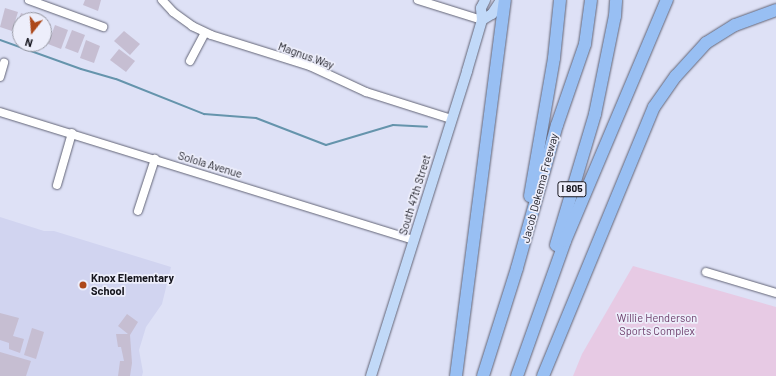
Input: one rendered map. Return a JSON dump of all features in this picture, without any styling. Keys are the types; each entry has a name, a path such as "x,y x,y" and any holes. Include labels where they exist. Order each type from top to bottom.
{"highway":[{"path":"456,376 505,0"},
{"path":"517,268 554,58 560,0"},
{"name":"Jacob Dekema Freeway","path":"483,376 517,268 557,125 585,44 591,0"},
{"name":"I 805","path":"517,376 595,114 615,16 616,0"},
{"path":"517,376 564,241 667,0"},
{"path":"543,376 654,107 676,76 706,43 735,25 776,10"}],"main road":[{"name":"South 47th Street","path":"371,376 482,20 481,8 485,0"},
{"path":"482,20 492,14 501,0"}],"street":[{"path":"29,0 102,27"},
{"name":"Magnus Way","path":"162,0 173,12 205,33 310,66 366,92 451,119"},
{"path":"418,0 482,20"},
{"path":"190,61 205,33"},
{"path":"0,77 4,63"},
{"name":"Solola Avenue","path":"0,112 72,133 414,240"},
{"path":"57,185 72,133"},
{"path":"138,211 155,159"},
{"path":"706,272 776,293"}],"shaded area":[{"name":"Knox Elementary School","path":"0,217 44,231 54,231 171,267 162,304 146,327 139,350 143,372 142,376 0,376"}],"green space":[{"name":"Willie Henderson Sports Complex","path":"633,266 776,307 776,376 573,376 582,354"}],"building":[{"path":"85,0 101,0 98,11 83,5"},
{"path":"5,8 18,12 12,12 12,31 0,27"},
{"path":"55,25 68,30 61,49 52,46 52,33"},
{"path":"72,30 85,35 78,53 65,48"},
{"path":"124,31 140,44 130,55 114,41"},
{"path":"86,40 100,46 94,63 80,58"},
{"path":"119,49 135,61 126,72 110,60"},
{"path":"0,313 19,318 13,336 24,339 20,353 9,349 9,343 0,340"},
{"path":"127,314 138,322 130,335 132,363 130,376 118,376 120,361 124,361 121,347 118,347 116,334 128,334 118,326"},
{"path":"32,328 44,332 36,359 24,355"},
{"path":"0,352 31,361 26,376 0,376"}],"waterway":[{"path":"0,40 81,69 116,79 204,114 256,118 326,145 393,125 427,127"}],"place":[{"name":"Knox Elementary School","path":"83,285"}]}
